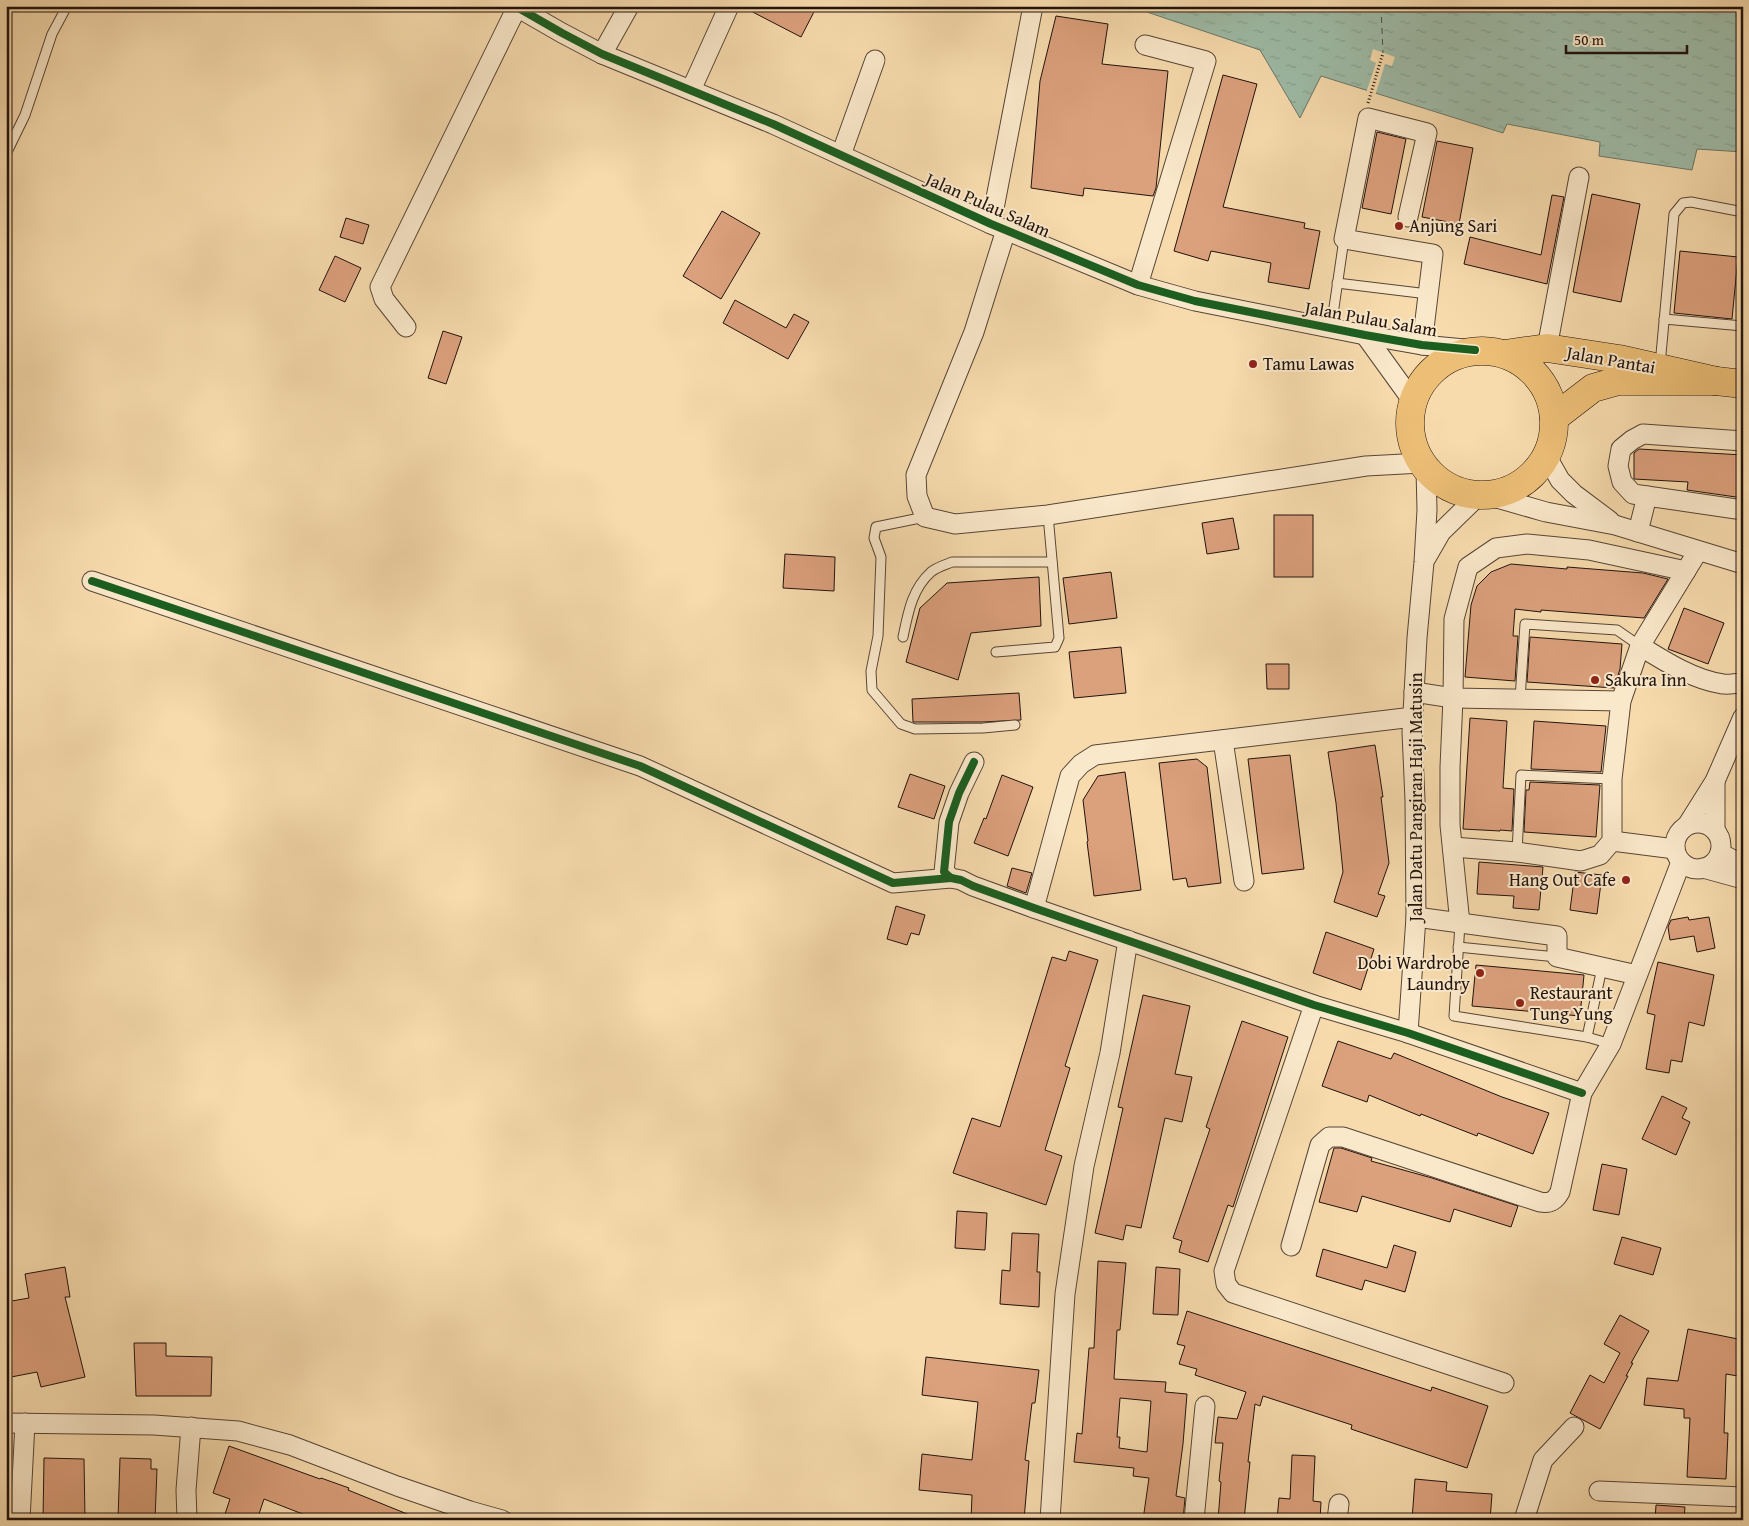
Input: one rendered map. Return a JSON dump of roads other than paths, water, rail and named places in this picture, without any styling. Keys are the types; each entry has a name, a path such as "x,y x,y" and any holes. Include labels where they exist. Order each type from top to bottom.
{"main road":[{"name":"Jalan Pantai","path":"1505,354 1547,348 1619,359 1716,381"},
{"path":"1475,350 1487,350 1505,354 1531,369 1546,388 1554,410 1554,434 1547,457 1533,476 1513,489 1484,495 1466,494 1444,485 1424,466 1414,448 1409,424 1412,400 1424,379 1441,362 1463,352 1475,350"},
{"name":"Jalan Pantai","path":"1554,418 1593,388 1618,381 1716,381 1743,384"}],"street":[{"path":"602,54 629,6"},
{"path":"691,90 729,6"},
{"path":"1033,6 998,227 974,332 916,475 918,496 924,517 955,524 1048,515 1366,466 1424,466"},
{"path":"406,327 384,299 380,287 516,7"},
{"name":"Jalan Pulau Salam","path":"516,7 602,54 841,154 998,227 1138,285 1195,301 1365,335 1422,345 1475,350"},
{"path":"1138,285 1206,61 1145,45"},
{"path":"841,154 875,60"},
{"path":"1408,217 1427,133 1368,118 1344,239 1432,254 1422,345"},
{"path":"1547,348 1579,177"},
{"path":"1365,335 1412,400"},
{"path":"1743,441 1644,434 1632,440 1621,450 1618,466 1622,482 1633,494 1743,510"},
{"path":"1547,457 1560,480 1574,494 1615,525"},
{"name":"Jalan Datu Pangiran Haji Matusin","path":"1408,1033 1416,917 1413,717 1427,510 1424,466"},
{"path":"1424,562 1441,532 1484,495 1546,512 1615,525 1743,564"},
{"path":"1638,532 1647,496"},
{"path":"1460,924 1450,825 1450,786 1454,619 1468,566 1496,548 1527,544 1589,550 1686,571"},
{"path":"1453,847 1517,852 1581,861 1600,855 1612,841 1612,779 1621,701 1640,646 1698,551"},
{"path":"92,581 640,766 893,883 951,878 961,880 1034,908 1314,1005 1408,1033 1582,1093"},
{"path":"1640,646 1669,665 1698,677 1723,684 1743,683"},
{"path":"1414,692 1453,698 1621,701"},
{"path":"1034,908 1070,776 1081,764 1095,755 1413,717"},
{"path":"1715,781 1715,830 1721,845 1720,852 1716,860 1710,865 1695,869 1688,867 1678,855 1675,841 1677,834 1688,824 1715,781 1743,717"},
{"path":"1223,740 1244,881"},
{"path":"951,878 944,872 949,822 959,793 974,762"},
{"path":"1688,824 1702,823 1715,830"},
{"path":"1612,841 1678,855"},
{"path":"1720,852 1743,865"},
{"path":"1291,1246 1320,1145 1329,1137 1343,1137 1540,1202 1546,1203 1556,1199 1560,1192 1582,1093 1611,1044 1638,975 1678,855"},
{"path":"1703,868 1743,879"},
{"path":"1416,917 1557,936 1557,957 1638,975"},
{"path":"1050,1520 1065,1294 1084,1166 1110,1053 1128,940"},
{"path":"1314,1005 1224,1272 1226,1284 1233,1293 1504,1383"},
{"path":"1194,1520 1205,1406"},
{"path":"6,1423 191,1427 238,1432 290,1445 469,1515 502,1520"},
{"path":"20,1520 25,1423"},
{"path":"187,1520 186,1490 191,1427"},
{"path":"1524,1520 1543,1460 1574,1427"},
{"path":"1599,1491 1743,1497"}],"lane":[{"path":"6,154 25,116 52,34 67,6"},
{"path":"1660,368 1674,214 1683,203 1691,202 1743,212"},
{"path":"1331,328 1344,239"},
{"path":"1337,283 1428,294"},
{"path":"1664,319 1743,326"},
{"path":"996,652 1055,647 1059,638 1048,515"},
{"path":"924,517 876,526 874,538 881,557 878,636 871,671 872,690 901,724 915,730 1015,725"},
{"path":"902,637 913,595 931,572 939,568 952,562 1052,562"},
{"path":"1520,699 1525,624 1617,630 1640,646"},
{"path":"1517,852 1521,775 1612,779"},
{"path":"1460,924 1454,1016 1587,1037 1611,1044"},
{"path":"1458,947 1557,957"},
{"path":"1587,1037 1602,968"}],"water":[{"path":"1129,6 1743,6 1743,152 1697,149 1692,170 1599,156 1600,142 1507,124 1503,133 1321,76 1300,118 1260,50"}],"place":[{"name":"Anjung Sari","path":"1399,226"},
{"name":"Tamu Lawas","path":"1253,364"},
{"name":"Sakura Inn","path":"1595,680"},
{"name":"Hang Out Cafe","path":"1626,880"},
{"name":"Dobi Wardrobe Laundry","path":"1480,973"},
{"name":"Restaurant Tung Yung","path":"1520,1003"}]}
